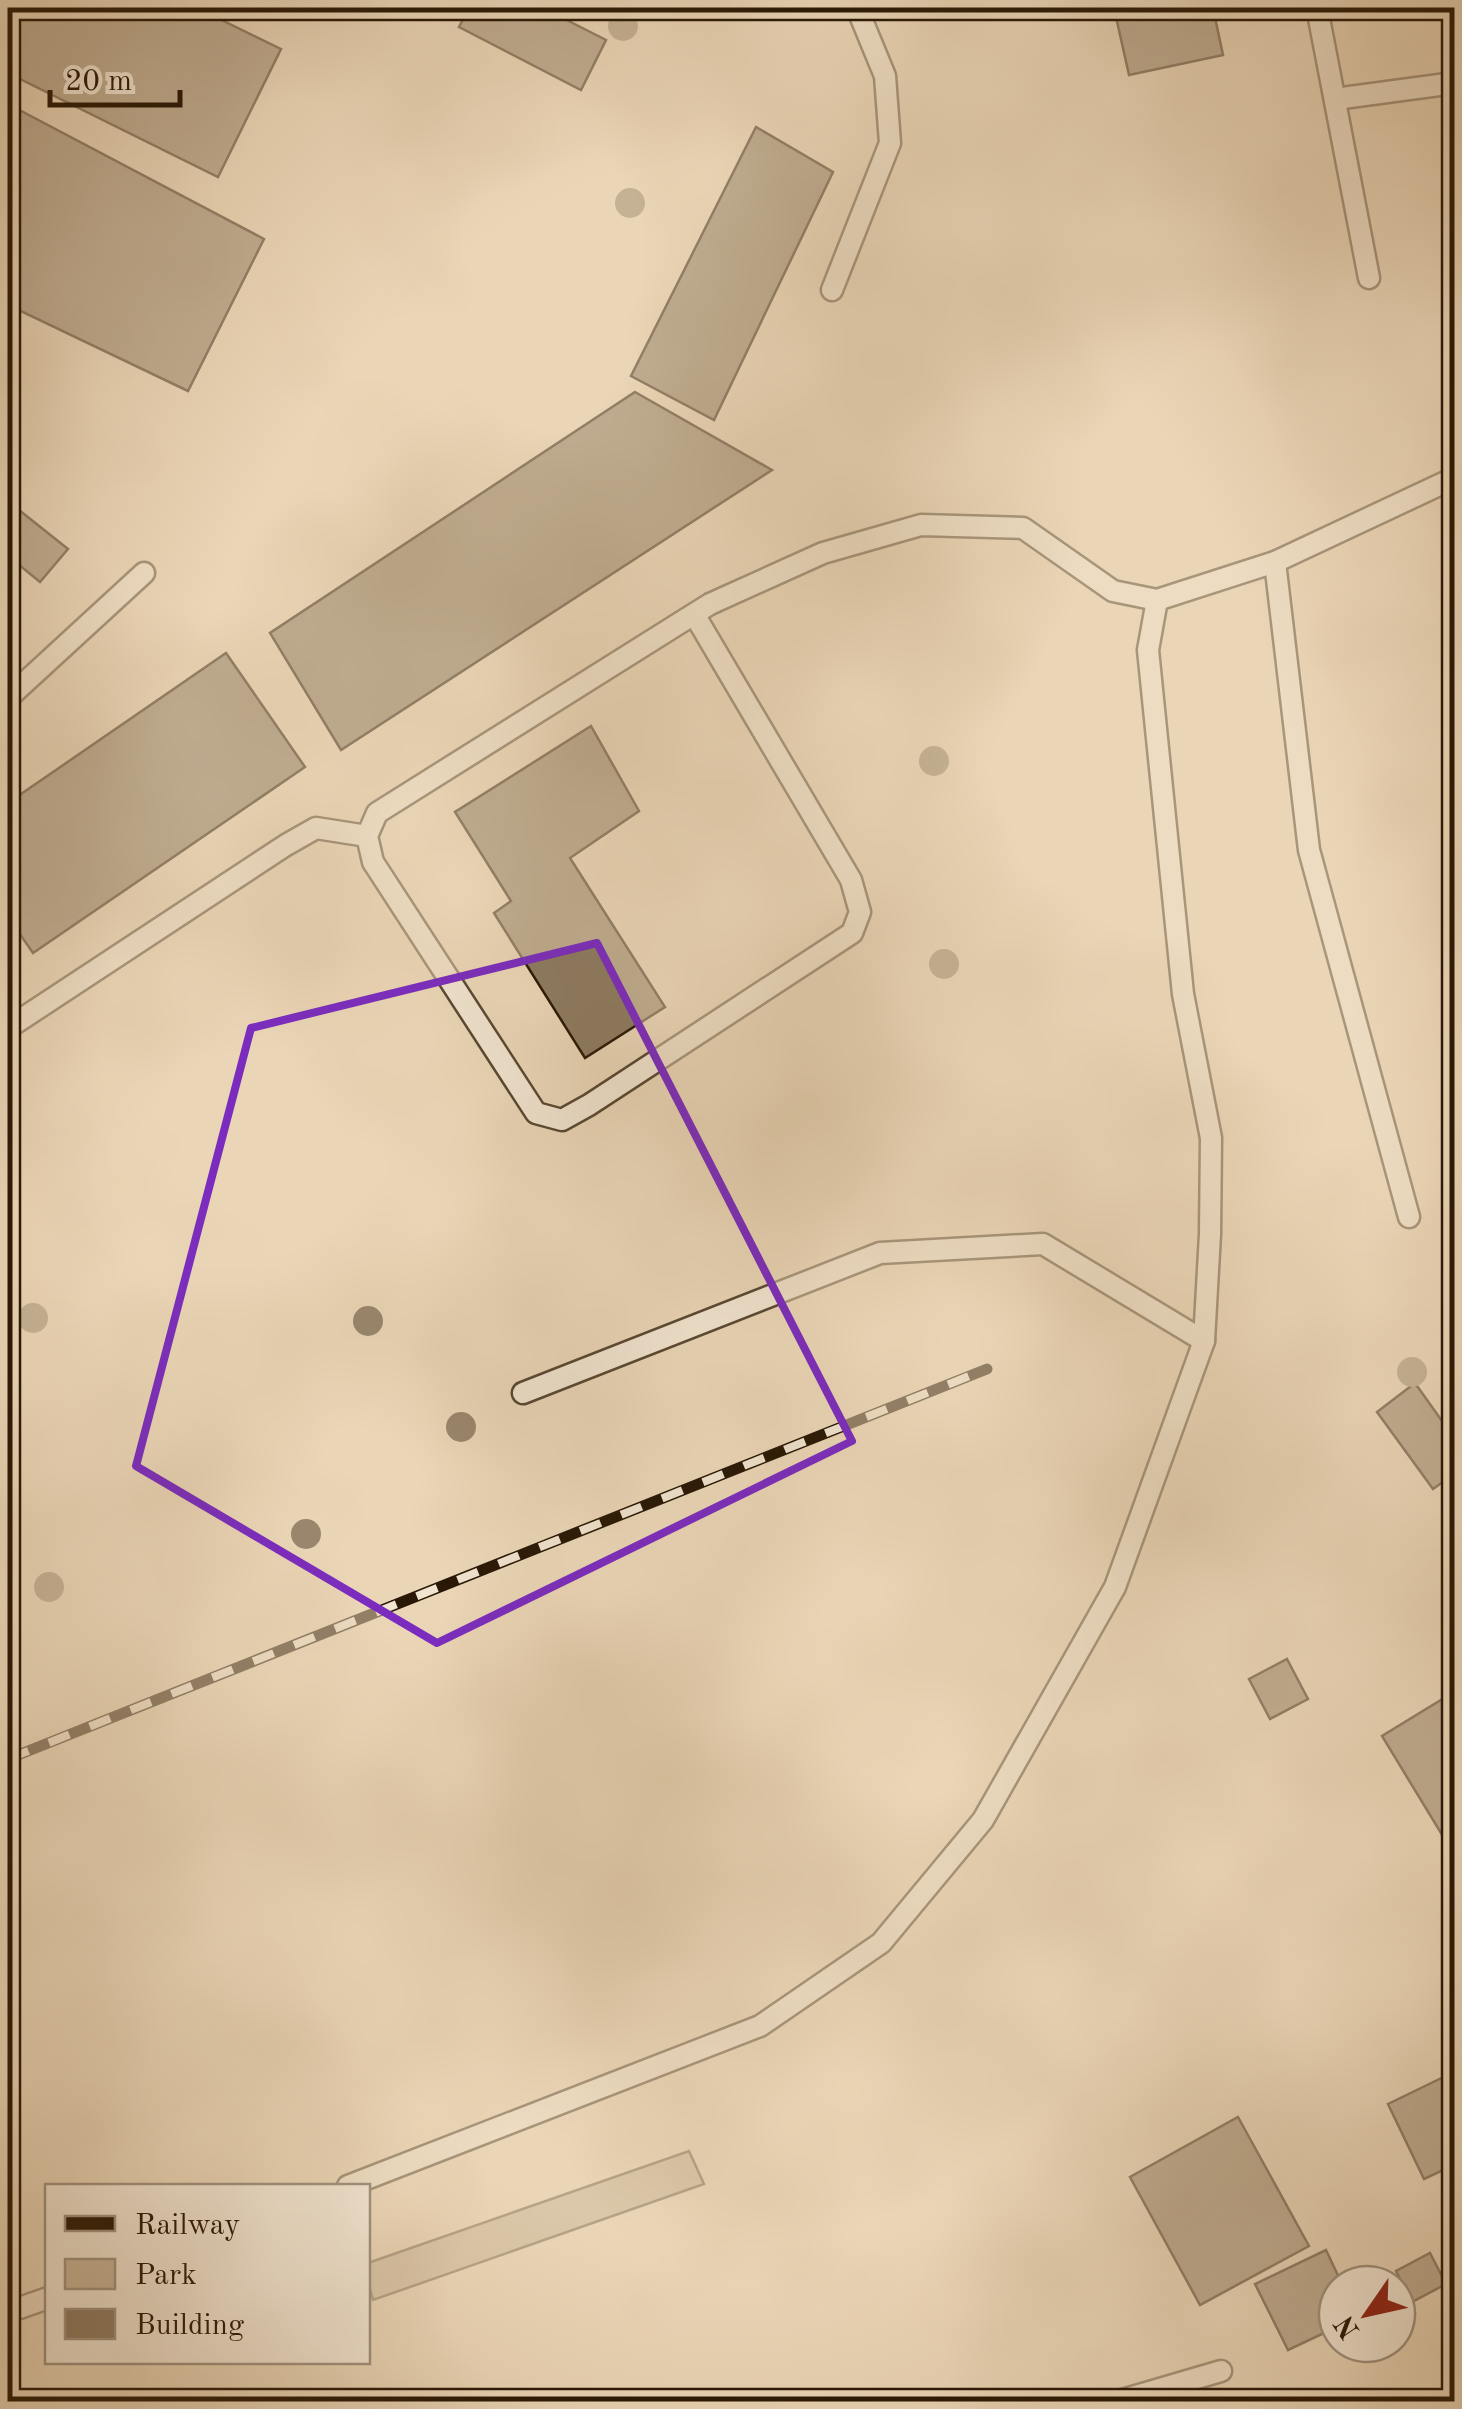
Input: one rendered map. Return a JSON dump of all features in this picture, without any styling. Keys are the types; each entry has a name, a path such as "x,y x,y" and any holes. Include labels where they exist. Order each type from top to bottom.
{"lane":[{"path":"832,290 890,143 885,76 857,8"},
{"path":"1317,8 1369,278"},
{"path":"1335,99 1454,83"},
{"path":"694,614 851,880 860,912 852,933 590,1106 562,1120 536,1113 373,862 367,836 377,813 694,614 710,604 823,554 921,525 1024,528 1114,592 1156,600 1275,562 1454,478"},
{"path":"1275,562 1308,850 1409,1217"},
{"path":"8,698 144,573"},
{"path":"353,2184 760,2026 882,1943 984,1820 1115,1588 1204,1341 1210,1234 1211,1138 1183,994 1157,760 1148,650 1156,600"},
{"path":"8,1028 286,844 316,828 367,836"},
{"path":"523,1394 880,1254 1043,1244 1204,1341"},
{"path":"8,2312 45,2299"},
{"path":"1115,2402 1222,2371"}],"highlighted area":[{"path":"597,943 852,1441 437,1643 136,1466 251,1028"}],"green space":[{"path":"689,2151 704,2184 373,2300 370,2262"}],"building":[{"path":"8,8 197,8 281,49 218,177 8,73"},
{"path":"469,8 543,8 606,40 581,90 459,27"},
{"path":"1114,8 1213,8 1223,55 1129,75"},
{"path":"8,104 264,239 188,391 8,305"},
{"path":"756,127 833,172 714,420 631,376"},
{"path":"635,392 772,470 341,750 270,633"},
{"path":"19,510 68,549 40,582 8,556 8,522"},
{"path":"226,653 305,767 33,953 8,917 8,803"},
{"path":"591,726 639,811 570,858 665,1007 585,1058 494,913 511,901 455,812"},
{"path":"1415,1383 1454,1438 1454,1474 1433,1489 1377,1412"},
{"path":"1287,1659 1308,1699 1270,1719 1249,1679"},
{"path":"1454,1692 1454,1838 1447,1843 1382,1736"},
{"path":"1454,2072 1454,2165 1424,2179 1388,2104"},
{"path":"1238,2117 1309,2246 1200,2305 1130,2177"},
{"path":"1326,2250 1333,2264 1317,2264 1317,2336 1288,2350 1255,2284"},
{"path":"1430,2253 1446,2284 1417,2299 1417,2264 1409,2264"}],"railway":[{"path":"8,1759 987,1369"}]}
